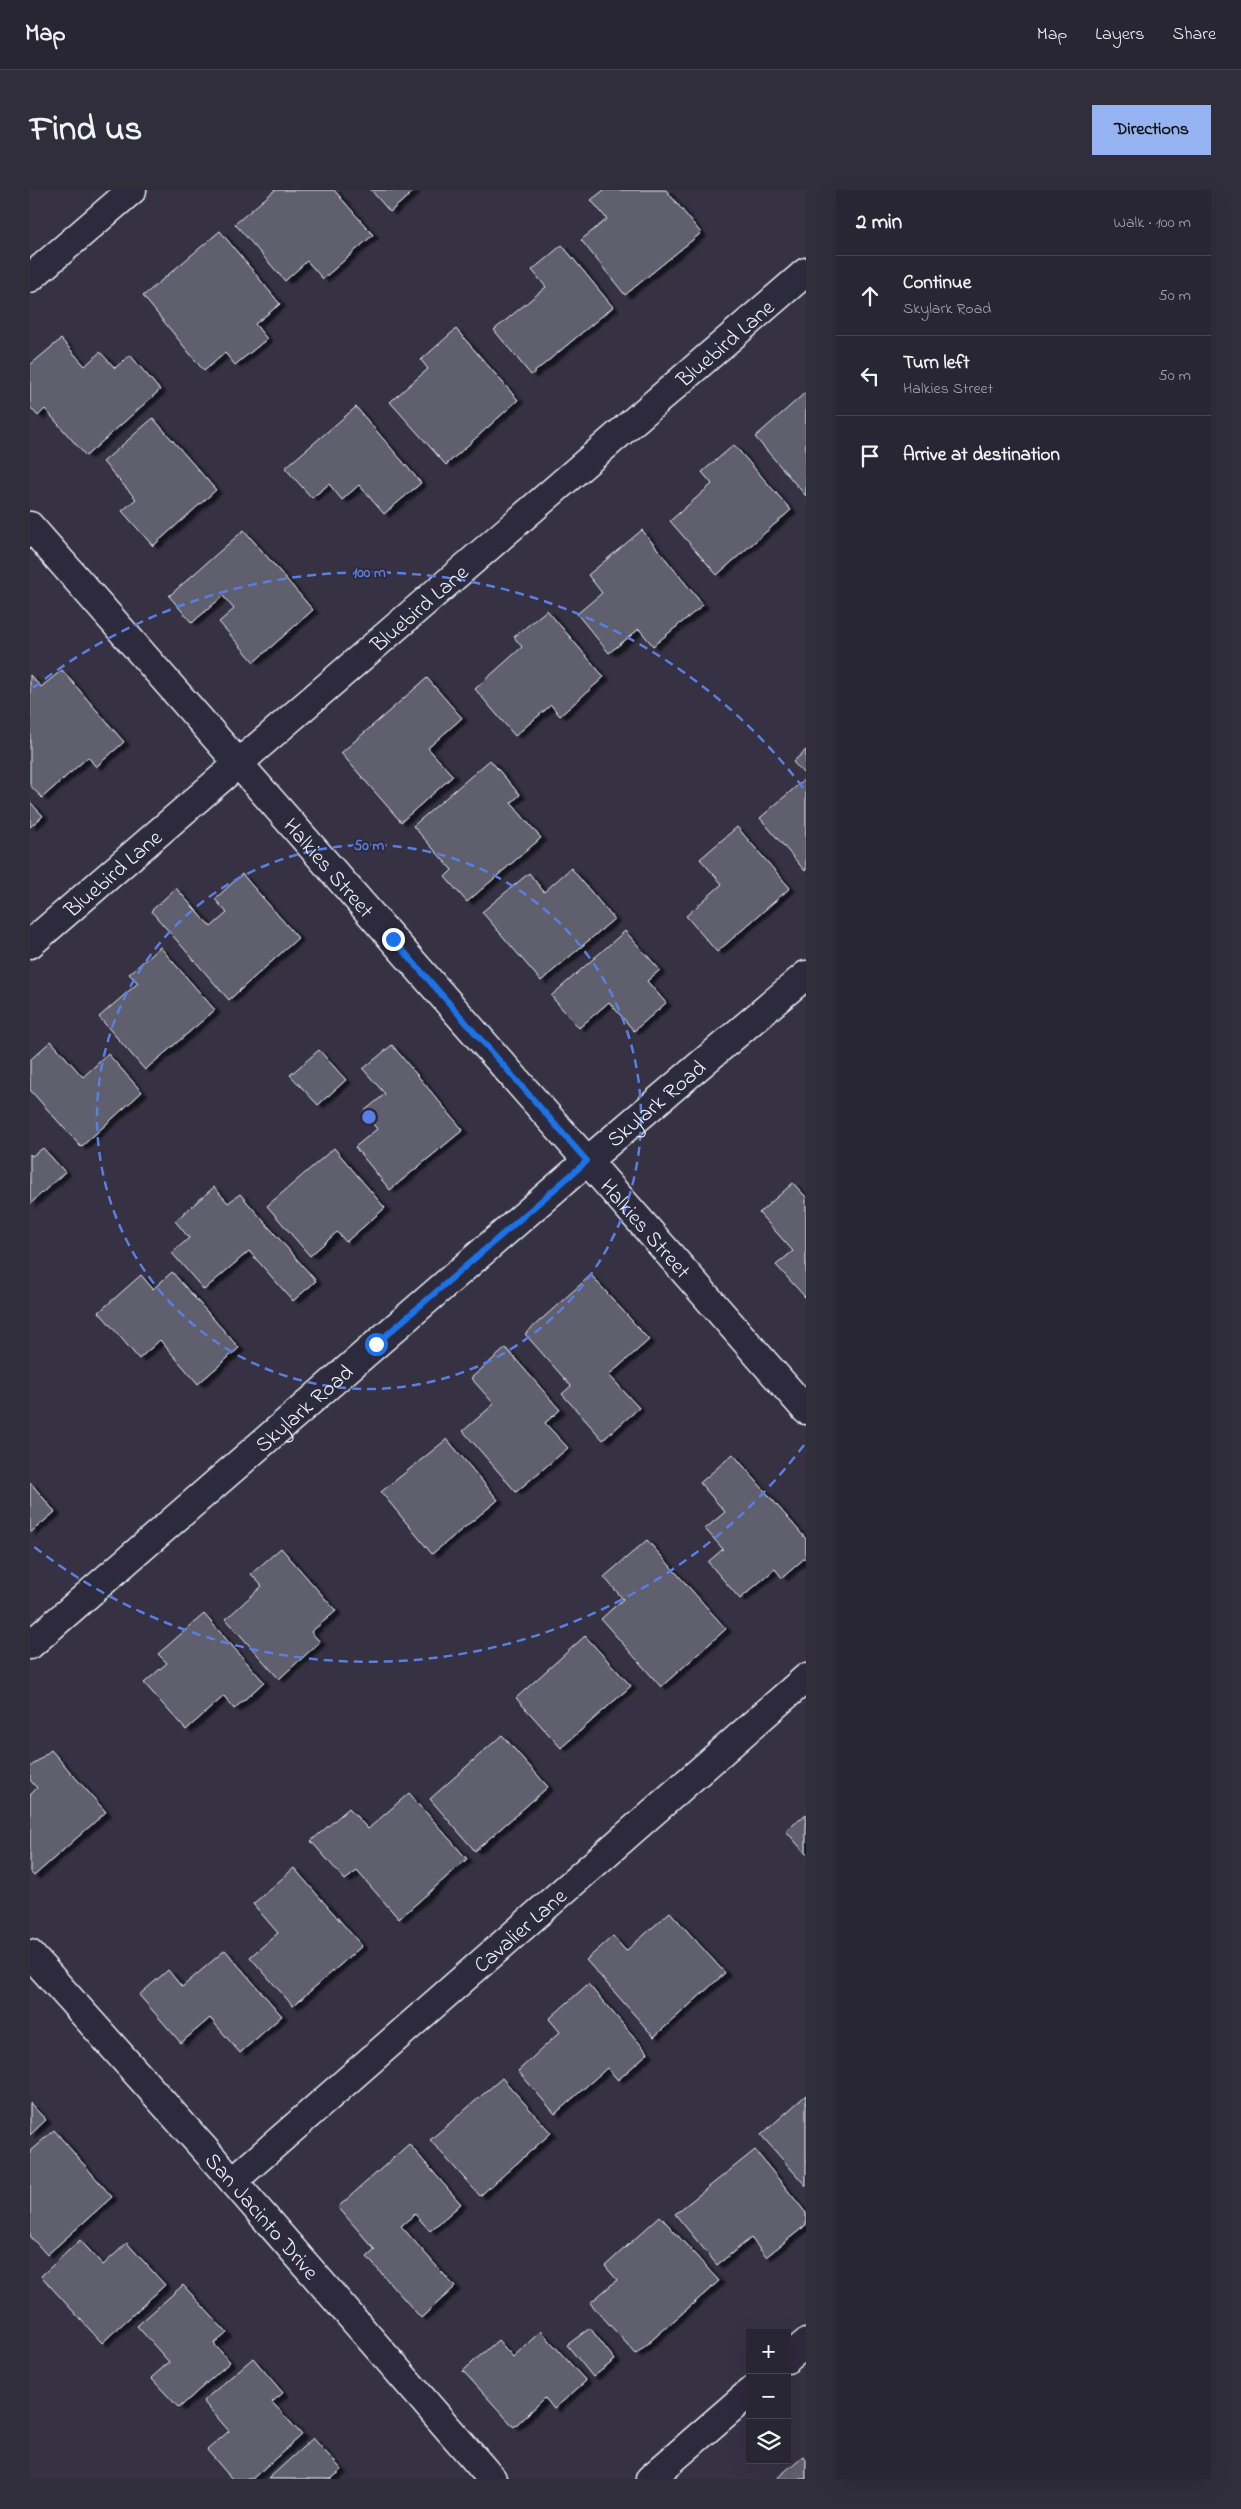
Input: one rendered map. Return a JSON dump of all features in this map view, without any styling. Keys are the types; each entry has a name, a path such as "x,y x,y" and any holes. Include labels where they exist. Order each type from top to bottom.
{"street":[{"path":"30,278 132,190"},
{"name":"Bluebird Lane","path":"30,944 237,762 806,272"},
{"name":"Halkies Street","path":"30,526 806,1410"},
{"name":"Skylark Road","path":"30,1645 587,1161 806,975"},
{"name":"Cavalier Lane","path":"233,2181 806,1678"},
{"name":"San Jacinto Drive","path":"30,1954 233,2181 492,2479"},
{"path":"791,2356 806,2343"},
{"path":"650,2479 746,2395"}],"building":[{"path":"275,190 334,190 373,235 323,279 307,261 285,281 235,224"},
{"path":"371,190 415,190 390,212"},
{"path":"604,190 666,190 701,233 625,295 581,240 607,219 591,200"},
{"path":"220,231 280,304 255,324 267,339 235,365 225,353 204,371 143,296"},
{"path":"562,245 613,307 531,375 494,330 546,287 532,270"},
{"path":"456,329 518,400 446,465 390,402 428,369 421,360"},
{"path":"61,339 85,366 100,352 115,368 130,355 160,390 86,456 45,409 38,416 30,407 30,365"},
{"path":"806,392 806,496 755,437"},
{"path":"356,407 421,483 384,514 359,485 342,500 329,484 312,498 285,468"},
{"path":"153,418 216,490 153,546 122,511 136,499 103,462"},
{"path":"734,445 791,510 717,575 670,521 712,484 702,472"},
{"path":"244,530 313,610 254,662 219,622 234,609 223,596 192,623 169,596"},
{"path":"642,530 703,605 653,646 639,629 609,653 577,614 602,593 588,575"},
{"path":"547,610 604,677 560,716 551,705 515,736 475,689 522,647 514,637"},
{"path":"62,670 124,742 96,767 88,757 42,798 30,785 30,675 41,687"},
{"path":"427,678 462,718 428,748 453,776 401,822 341,753"},
{"path":"806,750 806,776 793,762"},
{"path":"490,760 520,795 511,803 541,838 467,902 445,877 452,870 413,826"},
{"path":"806,778 806,870 805,871 760,818"},
{"path":"30,802 43,816 30,827"},
{"path":"737,827 790,888 717,952 686,916 722,884 700,859"},
{"path":"571,868 614,919 541,981 482,912 529,873 544,892"},
{"path":"242,874 298,938 229,1000 151,911 176,888 211,927 227,913 215,899"},
{"path":"625,931 660,970 647,981 666,1003 634,1031 609,1002 579,1028 551,996"},
{"path":"160,947 215,1010 145,1070 99,1017 138,983 129,974"},
{"path":"51,1041 83,1077 108,1054 142,1092 81,1147 30,1090 30,1060"},
{"path":"392,1045 463,1130 390,1190 355,1147 377,1129 363,1112 385,1094 363,1069"},
{"path":"319,1050 346,1080 318,1105 290,1075"},
{"path":"43,1148 65,1172 30,1204 30,1154 32,1156"},
{"path":"334,1148 385,1208 346,1242 337,1232 310,1256 267,1206"},
{"path":"793,1183 806,1197 806,1298 776,1265 793,1251 759,1213"},
{"path":"214,1187 228,1203 240,1194 316,1281 293,1301 249,1251 204,1290 172,1253 189,1238 175,1221"},
{"path":"172,1272 239,1348 198,1384 160,1340 139,1359 99,1312 141,1275 153,1289"},
{"path":"591,1275 649,1340 609,1375 639,1408 603,1440 562,1394 571,1386 525,1334"},
{"path":"506,1348 560,1410 545,1423 568,1448 516,1492 463,1431 494,1404 471,1378"},
{"path":"447,1439 498,1500 432,1554 381,1492"},
{"path":"733,1454 806,1539 806,1557 782,1578 775,1569 740,1599 708,1562 723,1549 705,1529 725,1512 700,1483"},
{"path":"30,1482 55,1512 30,1533"},
{"path":"647,1540 726,1629 661,1687 601,1619 623,1599 604,1577"},
{"path":"281,1548 336,1611 311,1632 320,1642 279,1679 226,1619 262,1586 251,1574"},
{"path":"204,1614 264,1682 234,1709 224,1696 186,1730 144,1683 167,1663 158,1654"},
{"path":"585,1636 631,1686 561,1748 516,1698"},
{"path":"502,1735 548,1787 475,1851 430,1799"},
{"path":"51,1750 106,1812 34,1876 30,1872 30,1795 37,1788 30,1780 30,1767"},
{"path":"409,1793 467,1859 399,1919 357,1871 345,1880 311,1841 349,1808 368,1829"},
{"path":"806,1814 806,1854 786,1831"},
{"path":"294,1868 362,1946 293,2006 250,1957 278,1933 253,1904"},
{"path":"670,1912 725,1973 654,2037 586,1960 613,1936 626,1951"},
{"path":"225,1950 282,2016 240,2053 210,2018 181,2043 139,1995 168,1970 182,1987"},
{"path":"588,1984 648,2053 618,2080 607,2068 555,2114 518,2071 560,2032 549,2019"},
{"path":"502,2078 551,2133 480,2196 430,2140"},
{"path":"806,2095 806,2186 761,2135"},
{"path":"30,2103 46,2120 30,2135"},
{"path":"54,2130 112,2197 47,2255 30,2236 30,2151"},
{"path":"409,2144 461,2204 430,2231 415,2214 401,2226 455,2287 421,2318 367,2257 375,2250 338,2207"},
{"path":"755,2150 806,2213 806,2225 766,2257 751,2238 717,2265 675,2214"},
{"path":"660,2216 719,2281 636,2354 590,2303 617,2280 605,2266"},
{"path":"80,2240 103,2265 127,2243 165,2285 102,2343 41,2276"},
{"path":"183,2285 227,2333 214,2344 230,2362 179,2408 151,2378 169,2362 137,2326"},
{"path":"590,2328 615,2360 593,2377 567,2345"},
{"path":"541,2331 586,2381 554,2409 545,2398 514,2427 463,2371 498,2340 513,2357"},
{"path":"253,2358 283,2393 272,2402 302,2435 252,2479 232,2479 207,2450 229,2431 203,2401"},
{"path":"313,2438 342,2470 331,2479 268,2479"},
{"path":"803,2456 806,2459 806,2479 776,2479"}],"route":[{"path":"376,1344 587,1161 393,939"}]}
